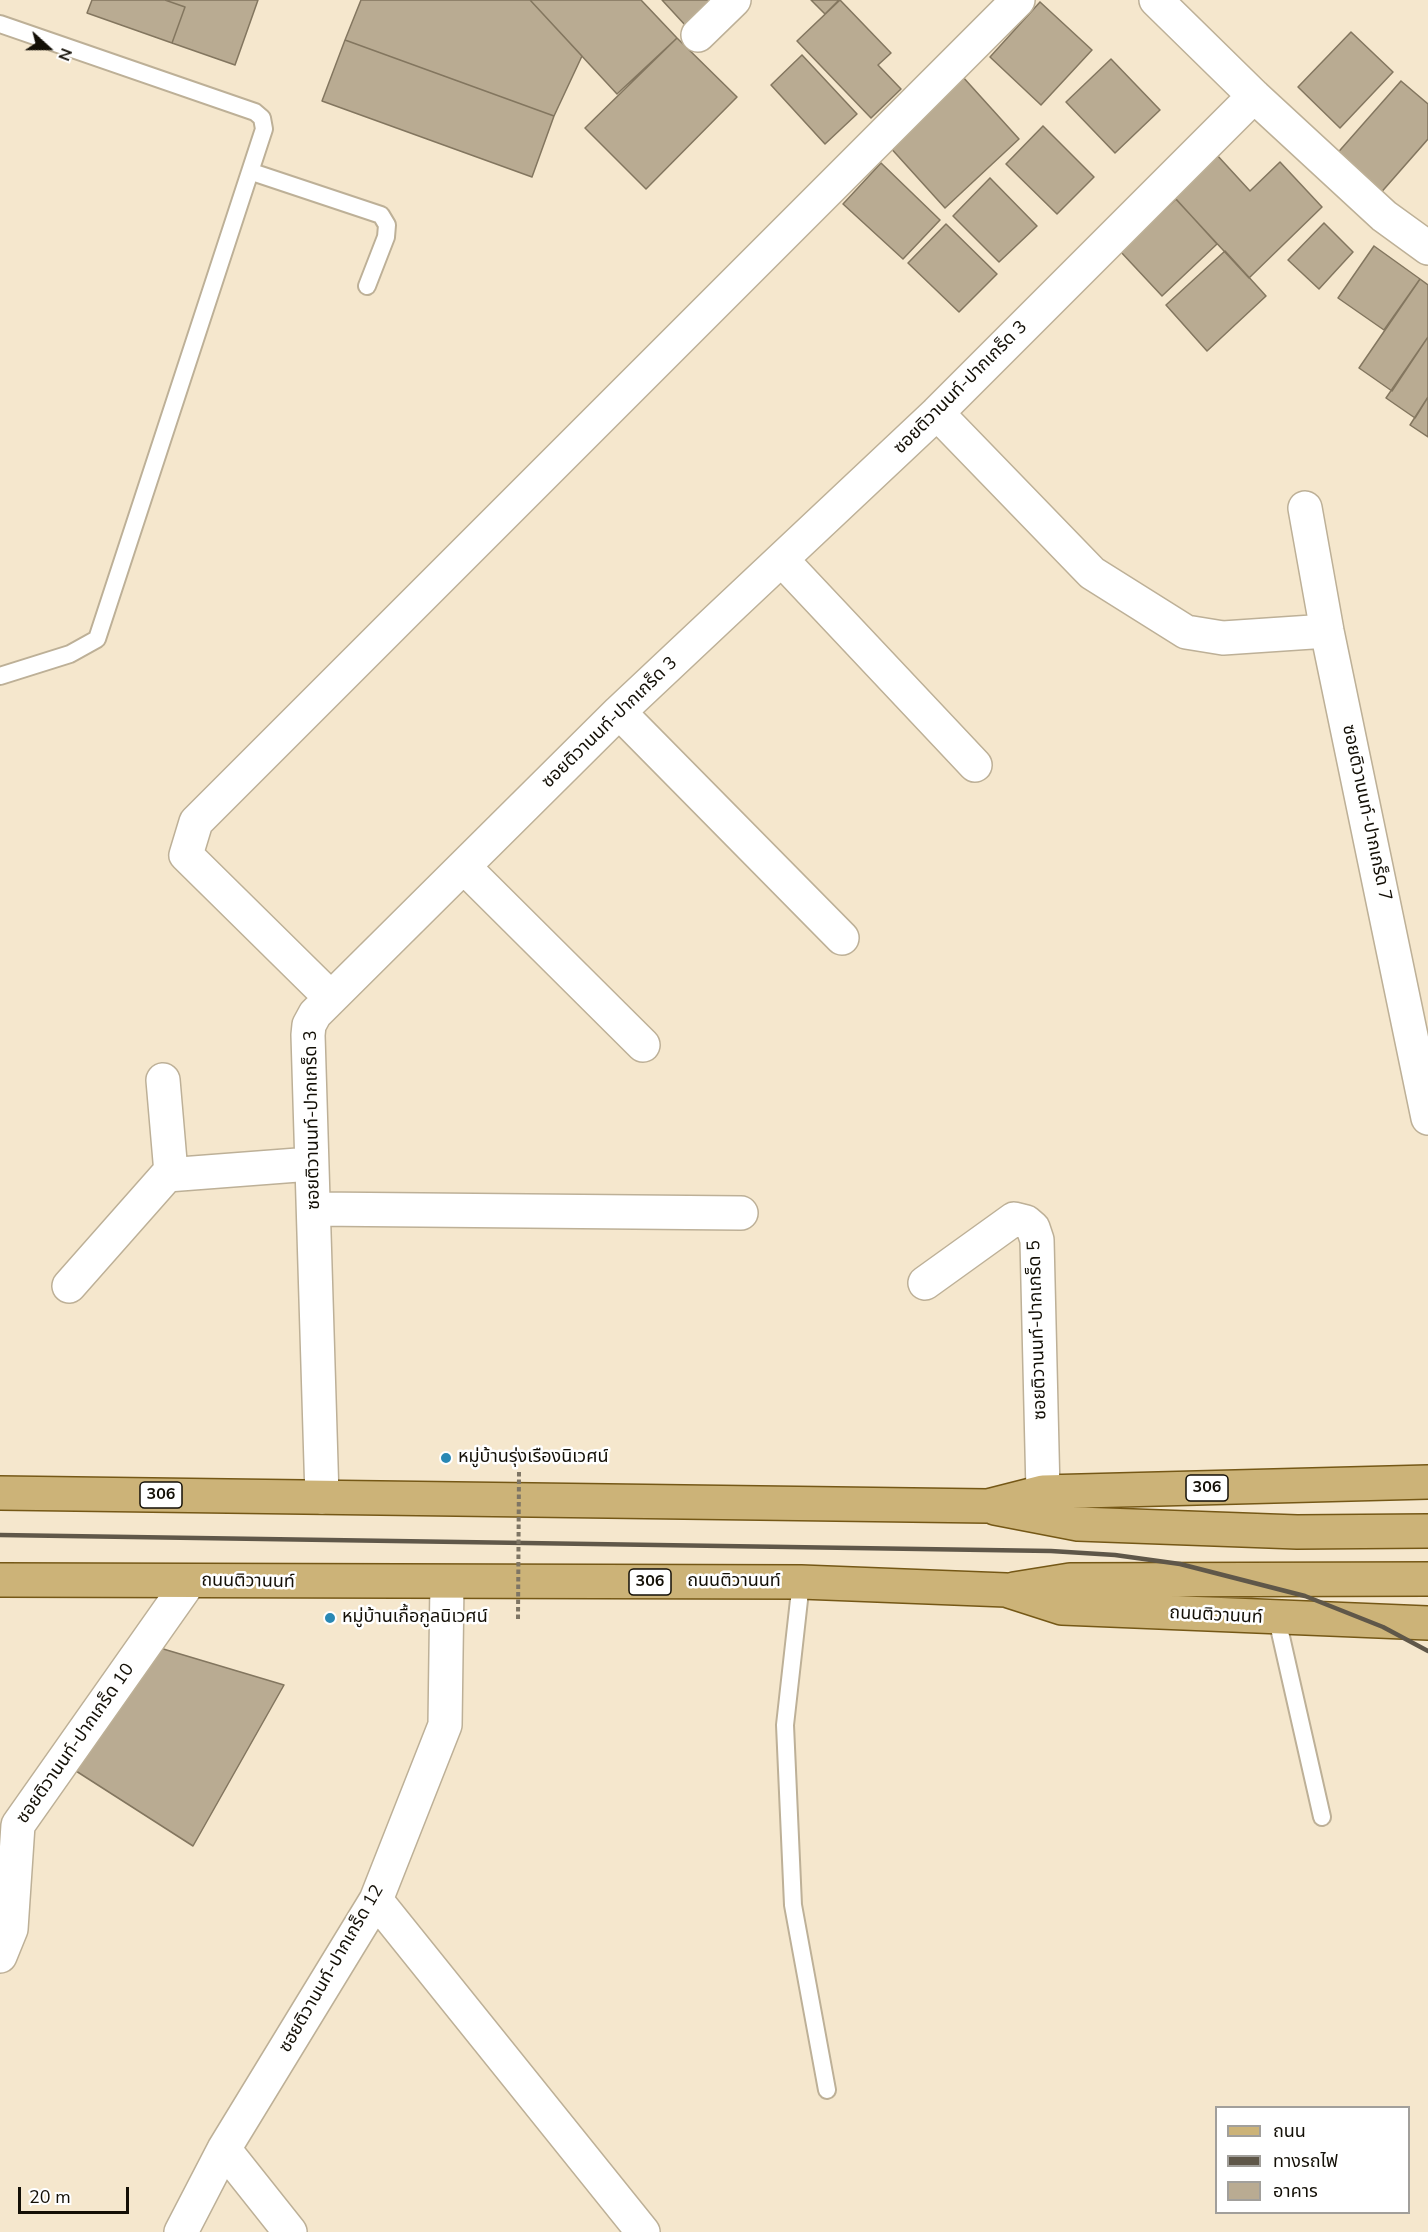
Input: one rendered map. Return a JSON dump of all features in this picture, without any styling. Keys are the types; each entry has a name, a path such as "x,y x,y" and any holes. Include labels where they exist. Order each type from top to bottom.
{"main road":[{"name":"306","path":"988,1506 1043,1492 1428,1482"},
{"name":"306","path":"0,1493 988,1506 1078,1524 1297,1532 1428,1531"},
{"name":"306","path":"1006,1590 1070,1580 1428,1579"},
{"name":"ถนนติวานนท์","path":"0,1581 801,1582 1006,1590 1062,1608 1277,1619 1428,1623"}],"street":[{"path":"698,35 734,0"},
{"path":"1156,0 1254,96 1384,216 1428,248"},
{"path":"330,997 186,855 196,822 1016,1"},
{"name":"ซอยติวานนท์-ปากเกร็ด 3","path":"322,1497 315,1209 311,1164 309,1025 330,997 619,712 937,413 1254,96"},
{"path":"937,413 1092,573 1186,632 1223,638 1327,631"},
{"name":"ซอยติวานนท์-ปากเกร็ด 7","path":"1305,508 1327,631 1428,1118"},
{"path":"783,560 975,765"},
{"path":"619,712 842,938"},
{"path":"464,867 643,1044"},
{"path":"163,1080 171,1173"},
{"path":"69,1286 133,1216 160,1181 171,1173 311,1164"},
{"path":"315,1209 741,1213"},
{"name":"ซอยติวานนท์-ปากเกร็ด 5","path":"925,1283 1014,1219 1026,1222 1033,1228 1037,1240 1043,1492"},
{"name":"ซอยติวานนท์-ปากเกร็ด 10","path":"0,1956 11,1929 18,1825 189,1582"},
{"name":"ซฮยติวานนท์-ปากเกร็ด 12","path":"181,2232 224,2149 376,1900 446,1725 447,1583"},
{"path":"376,1900 643,2232"},
{"path":"224,2149 290,2232"}],"lane":[{"path":"0,24 255,112 262,118 264,129 252,172 97,639 70,654 0,676"},
{"path":"252,172 381,215 387,225 386,237 368,285"},
{"path":"801,1582 785,1725 793,1894 827,2090"},
{"path":"1277,1619 1322,1817"}],"path":[{"path":"518,1619 519,1471"}],"building":[{"path":"92,0 165,0 185,7 172,43 87,13"},
{"path":"165,0 258,0 235,65 172,43 185,7"},
{"path":"361,0 530,0 582,56 554,116 345,40"},
{"path":"530,0 641,0 677,38 617,94"},
{"path":"662,0 715,0 686,26"},
{"path":"811,0 839,0 825,14"},
{"path":"840,0 891,53 878,65 901,89 871,118 797,41"},
{"path":"1040,2 1092,50 1041,105 990,57"},
{"path":"1351,32 1393,72 1340,128 1298,87"},
{"path":"677,38 737,97 646,189 585,128"},
{"path":"345,40 554,116 532,177 322,101"},
{"path":"802,55 857,114 825,144 771,85"},
{"path":"1111,59 1160,110 1115,153 1066,102"},
{"path":"962,76 1019,139 945,208 888,145"},
{"path":"1401,81 1428,104 1428,139 1378,196 1334,157"},
{"path":"1043,126 1094,177 1057,214 1006,164"},
{"path":"1216,154 1250,191 1280,162 1322,207 1249,278 1172,195"},
{"path":"881,163 940,220 903,259 843,204"},
{"path":"990,178 1037,226 999,262 953,216"},
{"path":"1176,199 1217,244 1162,296 1120,251"},
{"path":"1324,223 1353,252 1319,289 1288,260"},
{"path":"946,224 997,274 959,312 908,263"},
{"path":"1374,246 1420,279 1384,330 1338,298"},
{"path":"1225,251 1266,296 1207,351 1166,305"},
{"path":"1420,279 1428,285 1428,337 1392,391 1359,368"},
{"path":"1428,337 1428,397 1415,418 1386,398"},
{"path":"1428,397 1428,437 1410,425"},
{"path":"160,1648 284,1685 193,1846 76,1771"}],"railway":[{"path":"0,1535 1051,1551 1115,1555 1180,1564 1305,1596 1383,1627 1428,1651"}],"place":[{"name":"หมู่บ้านรุ่งเรืองนิเวศน์","path":"446,1458"},
{"name":"หมู่บ้านเกื้อกูลนิเวศน์","path":"330,1618"}]}
